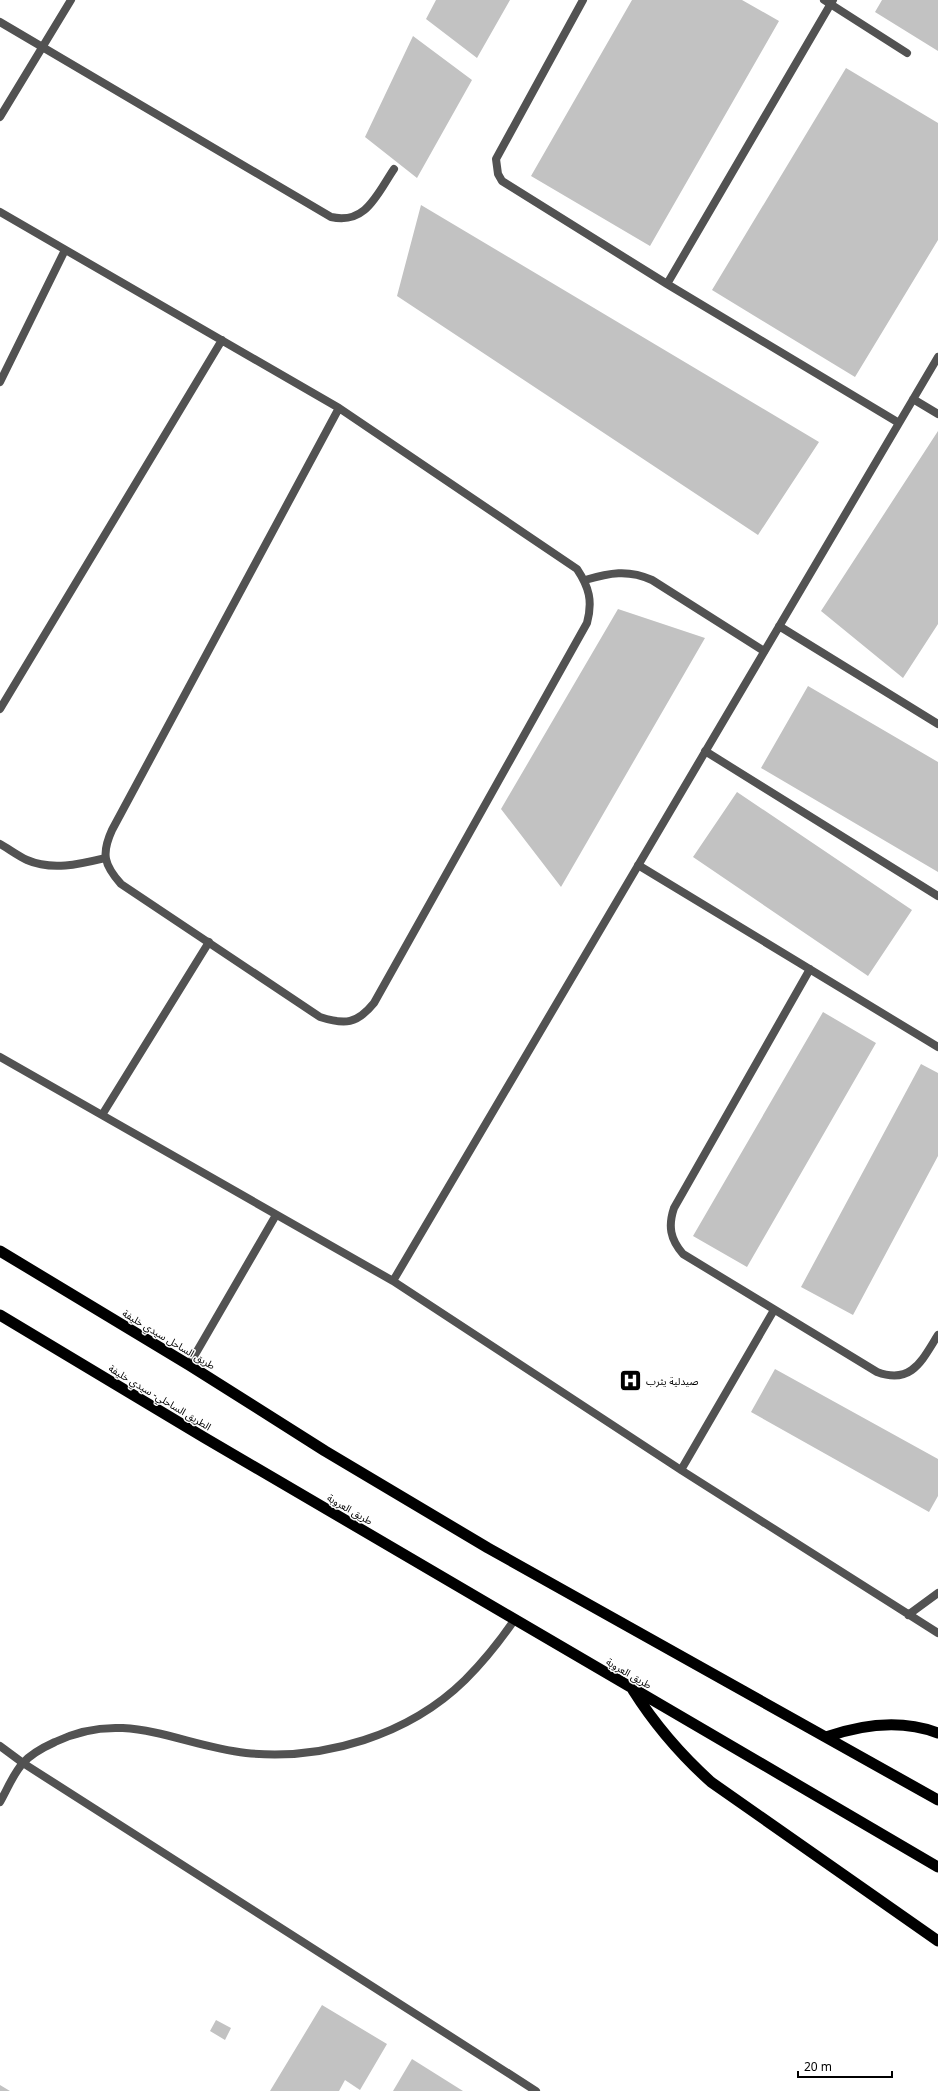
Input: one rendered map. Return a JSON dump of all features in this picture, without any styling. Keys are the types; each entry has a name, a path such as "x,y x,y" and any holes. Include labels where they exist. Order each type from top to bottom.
{"highway":[{"name":"طريق الساحل سيدي خليفة","path":"0,1251 189,1365 325,1451 495,1552 826,1737"},
{"name":"الطريق الساحلي- سيدي خليفة","path":"0,1315 309,1499"},
{"name":"طريق العروبة","path":"309,1499 938,1867"},
{"path":"631,1688 667,1739 711,1782 938,1941"},
{"path":"826,1737 848,1729 869,1725 892,1724 914,1726 938,1733"},
{"path":"826,1737 938,1800"}],"street":[{"path":"0,117 71,0"},
{"path":"583,0 496,159 498,174 502,181 667,284 898,423"},
{"path":"667,284 829,1 908,54"},
{"path":"0,22 331,217 349,219 367,209 394,169"},
{"path":"0,212 339,408 576,569 585,580 590,595 590,610 587,623 374,1003 364,1015 352,1021 337,1023 320,1017 122,884 111,872 105,858 106,843 112,830 339,408"},
{"path":"0,382 65,250"},
{"path":"0,709 222,340"},
{"path":"393,1281 938,357"},
{"path":"913,399 938,414"},
{"path":"585,580 608,573 626,572 639,574 652,580 764,651"},
{"path":"779,626 938,724"},
{"path":"705,751 938,896"},
{"path":"0,844 28,861 52,866 76,865 105,858"},
{"path":"638,865 938,1047"},
{"path":"102,1115 209,942"},
{"path":"810,969 674,1208 670,1220 670,1232 674,1244 683,1254 877,1372 887,1376 898,1376 908,1373 917,1367 938,1334"},
{"path":"0,1057 393,1281 681,1470 938,1633"},
{"path":"189,1365 276,1215"},
{"path":"681,1470 774,1310"},
{"path":"908,1615 938,1593"},
{"path":"0,1802 22,1763 43,1748 66,1737 90,1729 116,1727 142,1729 208,1746 246,1753 285,1754 325,1750 363,1740 400,1725 434,1705 464,1681 492,1652 515,1619"},
{"path":"0,1746 22,1763 536,2091"}],"building":[{"path":"436,0 510,0 477,58 426,19"},
{"path":"632,0 742,0 779,21 650,246 531,176"},
{"path":"882,0 938,0 938,51 875,12"},
{"path":"413,36 472,80 417,178 365,137"},
{"path":"846,68 938,123 938,240 855,377 712,290"},
{"path":"421,205 819,442 758,535 397,296"},
{"path":"938,431 938,624 903,678 821,611"},
{"path":"618,609 705,638 561,887 501,809"},
{"path":"808,686 938,762 938,872 761,768"},
{"path":"737,792 912,910 868,976 693,857"},
{"path":"823,1012 876,1043 747,1267 693,1236"},
{"path":"921,1064 938,1073 938,1156 853,1315 801,1287"},
{"path":"775,1369 938,1459 938,1496 929,1512 751,1412"},
{"path":"322,2005 387,2044 360,2090 345,2080 339,2091 270,2091"},
{"path":"216,2020 231,2028 225,2040 210,2031"},
{"path":"412,2059 463,2091 393,2091"},
{"path":"0,2085 10,2091 0,2091"}],"place":[{"name":"صيدلية يثرب","path":"631,1381"}]}
